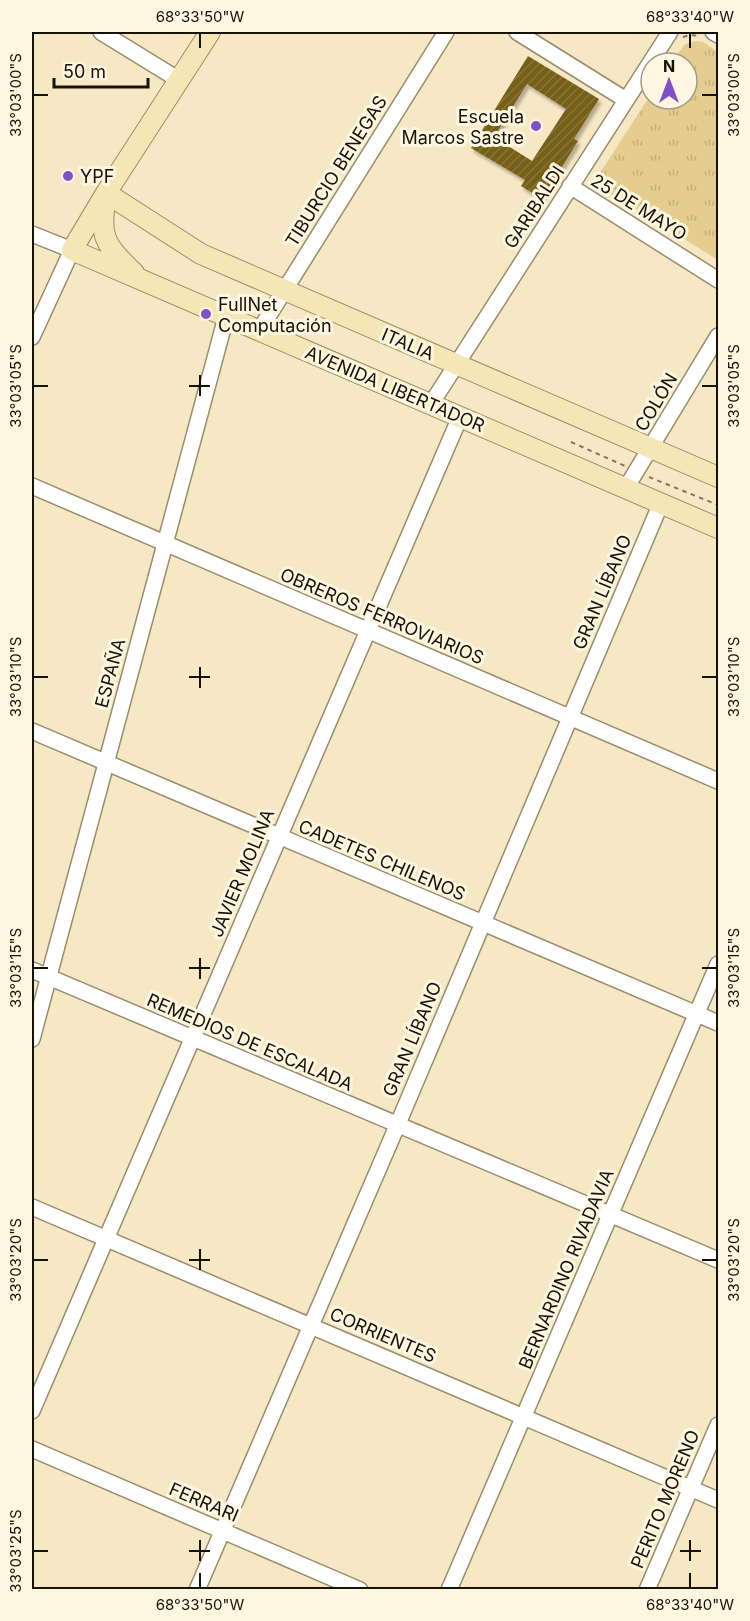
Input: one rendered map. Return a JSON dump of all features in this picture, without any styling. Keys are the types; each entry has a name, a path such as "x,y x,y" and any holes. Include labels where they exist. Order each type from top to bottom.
{"main road":[{"path":"72,250 210,32"},
{"path":"106,193 102,221 104,237 111,249 143,281"},
{"name":"ITALIA","path":"106,193 201,254 718,477"},
{"name":"AVENIDA LIBERTADOR","path":"72,250 718,528"}],"street":[{"path":"101,32 179,80"},
{"name":"TIBURCIO BENEGAS","path":"260,331 446,32"},
{"path":"517,32 626,100"},
{"name":"GARIBALDI","path":"431,404 626,100 674,37"},
{"name":"25 DE MAYO","path":"570,186 718,280"},
{"path":"32,234 72,250 32,337"},
{"name":"ESPAÑA","path":"32,1039 226,317"},
{"name":"COLÓN","path":"626,488 718,336"},
{"name":"JAVIER MOLINA","path":"32,1410 460,417"},
{"name":"OBREROS FERROVIARIOS","path":"32,486 718,781"},
{"name":"GRAN LÍBANO","path":"197,1590 661,503"},
{"name":"CADETES CHILENOS","path":"32,731 718,1023"},
{"name":"BERNARDINO RIVADAVIA","path":"449,1590 718,964"},
{"name":"REMEDIOS DE ESCALADA","path":"32,970 718,1260"},
{"name":"CORRIENTES","path":"32,1207 718,1500"},
{"name":"PERITO MORENO","path":"647,1590 718,1425"},
{"name":"FERRARI","path":"32,1449 360,1590"}],"path":[{"path":"674,37 712,35"}],"green space":[{"path":"703,42 718,52 718,260 602,188 599,181 600,173 640,111 699,111 699,51 680,51 685,44"}],"building":[{"name":"Escuela Marcos Sastre","path":"528,56 599,99 574,139 578,141 542,199 521,186 525,180 471,148","holes":["527,84 566,109 532,161 494,137"]}],"place":[{"name":"Escuela Marcos Sastre","path":"536,126"},
{"name":"YPF","path":"68,176"},
{"name":"FullNet Computación","path":"206,314"}]}
